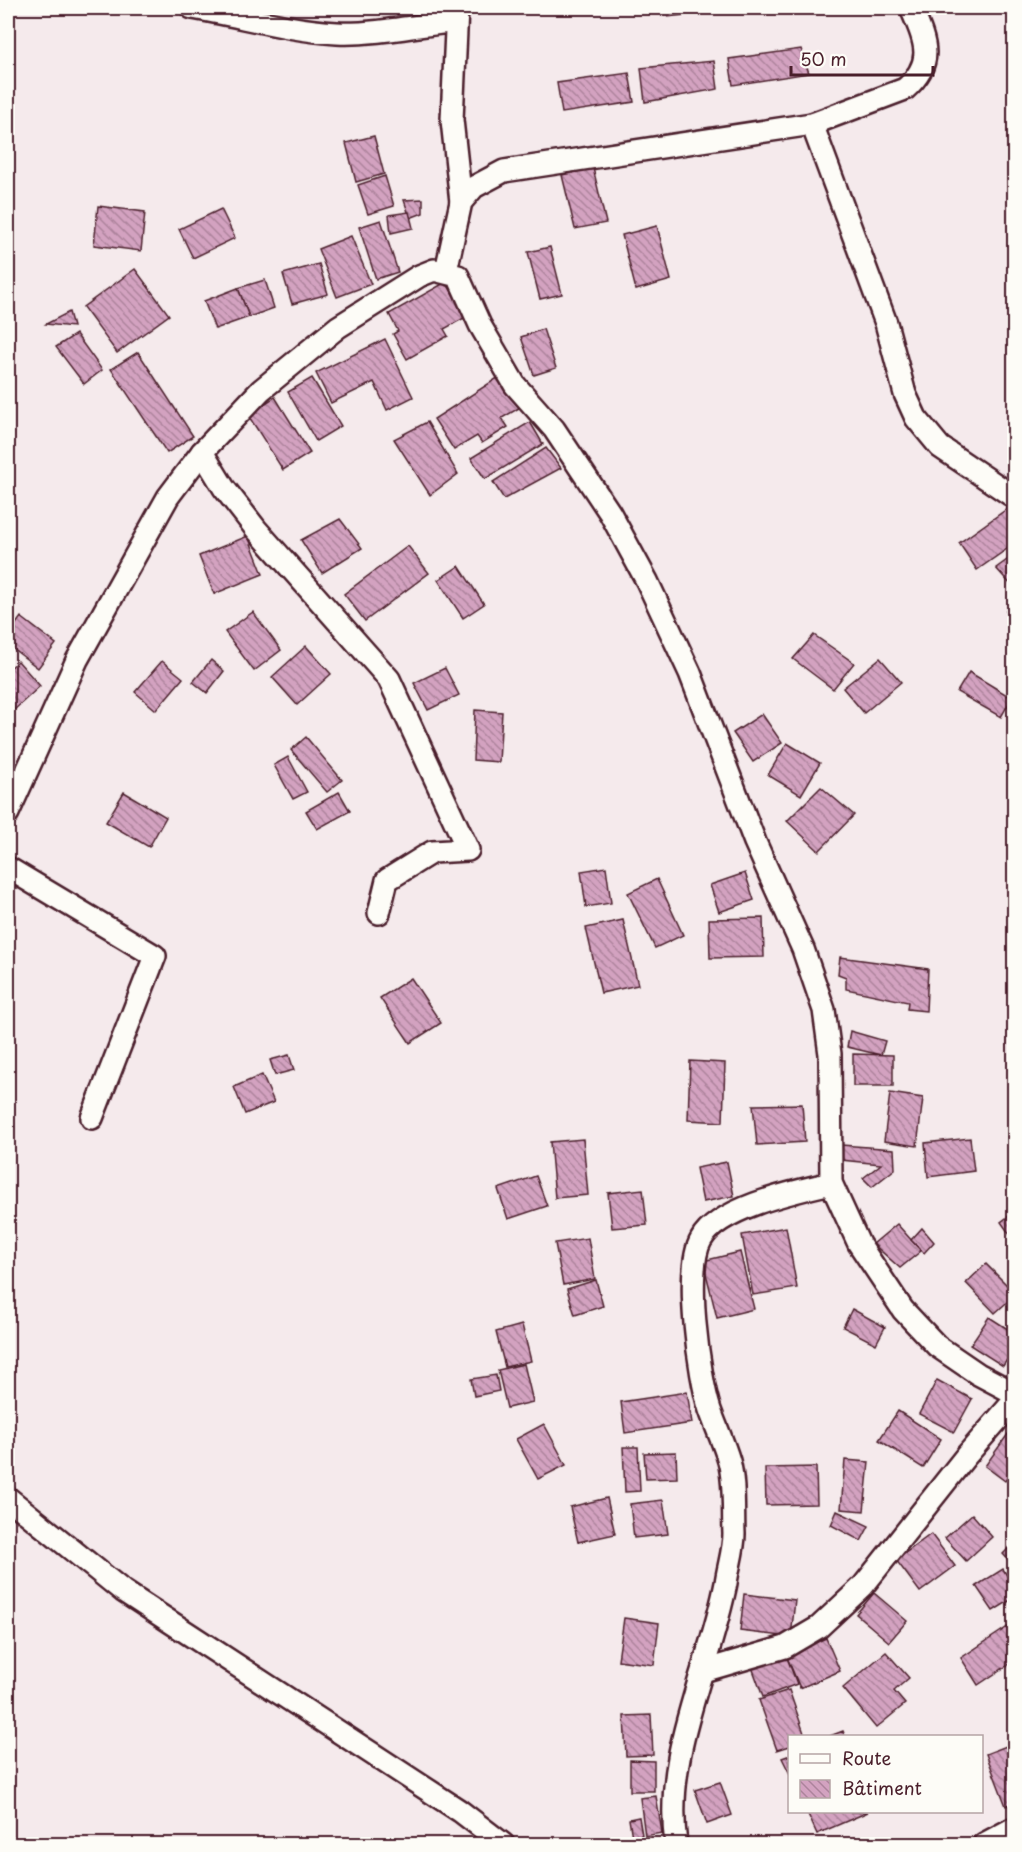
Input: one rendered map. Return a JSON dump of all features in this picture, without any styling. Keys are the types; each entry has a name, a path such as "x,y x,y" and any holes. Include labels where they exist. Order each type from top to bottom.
{"street":[{"path":"192,8 246,16 269,25 339,34 456,14 453,120 461,202 446,271"},
{"path":"461,202 474,187 504,171 812,124 905,89 917,79 926,62 922,36 911,8"},
{"path":"812,124 886,323 905,394 916,418 940,447 1014,497"},
{"path":"8,813 76,660 168,497 202,452 261,390 339,327 419,276 434,270 446,271 458,276 485,333 518,390 554,429 610,513 647,581 690,673 755,842 803,949 824,1010 830,1054 831,1183 860,1244 903,1310 937,1346 978,1374 1014,1393"},
{"path":"202,452 224,488 256,530 389,679 468,850 432,852 387,880 379,913"},
{"path":"8,868 155,956 92,1118"},
{"path":"676,1845 674,1831 678,1754 719,1616 734,1538 730,1463 709,1408 697,1335 693,1276 700,1240 717,1222 766,1198 831,1183"},
{"path":"703,1671 785,1647 819,1627 863,1586 966,1456 1014,1401"},
{"path":"8,1498 123,1591 460,1811 502,1845"},
{"path":"984,1845 1014,1828"}],"building":[{"path":"666,8 740,8 668,17"},
{"path":"801,49 809,73 733,85 729,59"},
{"path":"714,61 718,89 645,102 641,68"},
{"path":"629,73 634,102 562,113 557,83"},
{"path":"374,136 384,174 356,182 346,143"},
{"path":"593,168 606,223 575,229 562,175"},
{"path":"385,176 394,206 368,214 358,185"},
{"path":"423,199 423,213 410,218 404,200"},
{"path":"98,206 145,212 141,251 94,245"},
{"path":"221,209 235,238 193,258 179,229"},
{"path":"409,212 413,228 391,233 389,215"},
{"path":"381,220 398,272 376,279 359,227"},
{"path":"657,226 671,280 636,290 622,235"},
{"path":"351,236 371,284 337,297 318,249"},
{"path":"550,247 562,294 540,299 528,252"},
{"path":"319,264 328,294 292,304 283,274"},
{"path":"135,269 169,315 117,353 83,307"},
{"path":"265,280 274,308 249,317 238,288"},
{"path":"446,282 466,317 444,329 448,336 407,359 393,334 398,331 389,314"},
{"path":"238,288 249,317 215,329 204,301"},
{"path":"69,312 73,327 46,324"},
{"path":"543,329 556,368 534,375 521,337"},
{"path":"76,334 102,370 84,384 56,347"},
{"path":"385,339 413,397 387,410 374,382 331,403 316,373"},
{"path":"138,352 193,436 167,453 111,369"},
{"path":"499,377 519,408 502,418 508,427 482,443 477,436 454,450 434,419"},
{"path":"312,378 341,426 316,441 288,392"},
{"path":"275,397 310,453 283,470 248,415"},
{"path":"427,422 458,474 430,495 394,439"},
{"path":"530,422 543,444 485,479 471,458"},
{"path":"546,448 561,468 504,499 493,482"},
{"path":"1014,504 1014,544 977,570 959,543"},
{"path":"340,519 362,548 322,573 301,540"},
{"path":"248,536 263,574 214,594 199,556"},
{"path":"408,546 429,573 365,621 344,594"},
{"path":"1014,555 1014,584 1012,586 996,568"},
{"path":"459,566 484,604 463,618 438,580"},
{"path":"1014,599 1014,617 1006,611"},
{"path":"253,612 281,650 254,671 225,632"},
{"path":"21,617 56,644 38,668 8,645 8,635"},
{"path":"814,635 854,663 833,689 793,659"},
{"path":"306,646 331,674 297,705 272,677"},
{"path":"880,658 901,682 864,713 843,688"},
{"path":"211,660 224,671 207,693 193,682"},
{"path":"18,661 40,686 13,711 8,705 8,670"},
{"path":"162,661 183,678 156,710 135,692"},
{"path":"445,668 459,695 428,710 414,683"},
{"path":"969,672 1012,698 1001,717 957,692"},
{"path":"475,710 502,712 499,762 473,760"},
{"path":"762,714 782,743 753,762 733,733"},
{"path":"8,716 14,724 8,729"},
{"path":"306,737 342,780 327,792 291,750"},
{"path":"787,743 820,763 801,795 768,775"},
{"path":"288,757 307,792 293,799 274,765"},
{"path":"821,787 854,815 819,851 787,821"},
{"path":"124,792 166,817 149,847 106,822"},
{"path":"339,792 350,811 317,829 306,811"},
{"path":"606,867 611,903 586,907 581,871"},
{"path":"745,873 754,900 719,912 710,885"},
{"path":"657,879 683,935 655,948 628,893"},
{"path":"763,918 764,957 710,958 709,919"},
{"path":"623,920 638,985 601,993 586,928"},
{"path":"840,957 928,969 926,1011 907,1009 908,1002 846,989 846,977 838,974"},
{"path":"411,978 441,1023 410,1043 380,998"},
{"path":"850,1031 885,1041 881,1055 847,1047"},
{"path":"853,1054 893,1055 893,1086 853,1086"},
{"path":"289,1055 294,1070 275,1075 270,1060"},
{"path":"690,1061 725,1063 723,1122 688,1120"},
{"path":"262,1075 274,1102 245,1114 234,1087"},
{"path":"890,1093 923,1098 917,1146 884,1141"},
{"path":"802,1104 805,1142 757,1145 753,1105"},
{"path":"970,1138 974,1171 928,1177 925,1143"},
{"path":"583,1139 588,1195 555,1198 550,1142"},
{"path":"841,1145 894,1149 895,1169 872,1187 863,1178 881,1164 841,1160"},
{"path":"727,1162 734,1196 703,1202 696,1168"},
{"path":"536,1176 547,1206 508,1219 498,1189"},
{"path":"643,1189 647,1225 612,1228 608,1193"},
{"path":"1014,1212 1014,1233 1011,1236 1001,1222"},
{"path":"897,1224 921,1251 900,1268 873,1244"},
{"path":"786,1227 797,1288 753,1295 742,1235"},
{"path":"922,1228 934,1242 924,1253 911,1240"},
{"path":"588,1238 595,1279 563,1285 555,1243"},
{"path":"740,1252 754,1309 717,1318 703,1261"},
{"path":"986,1264 1014,1292 1014,1296 995,1313 966,1283"},
{"path":"596,1280 603,1306 575,1315 567,1289"},
{"path":"852,1309 885,1327 876,1344 843,1327"},
{"path":"989,1317 1014,1333 1014,1349 1003,1366 970,1345"},
{"path":"522,1325 531,1361 505,1367 496,1332"},
{"path":"1014,1359 1014,1375 1008,1370"},
{"path":"524,1364 533,1402 507,1408 498,1370"},
{"path":"496,1375 499,1391 474,1396 471,1379"},
{"path":"937,1380 972,1399 954,1432 919,1414"},
{"path":"687,1392 692,1423 625,1433 621,1402"},
{"path":"898,1411 941,1439 923,1468 879,1440"},
{"path":"544,1424 566,1465 538,1479 516,1439"},
{"path":"1008,1434 1014,1438 1014,1468 1005,1481 985,1466"},
{"path":"623,1447 638,1447 640,1491 625,1492"},
{"path":"676,1452 677,1478 646,1479 644,1453"},
{"path":"845,1460 869,1462 864,1511 841,1509"},
{"path":"816,1467 817,1504 766,1505 765,1468"},
{"path":"607,1498 615,1534 578,1542 570,1507"},
{"path":"663,1500 668,1534 634,1538 630,1504"},
{"path":"837,1511 869,1526 861,1541 831,1525"},
{"path":"972,1514 992,1537 966,1561 945,1538"},
{"path":"931,1534 955,1566 920,1592 896,1560"},
{"path":"1014,1543 1014,1566 1003,1554"},
{"path":"1003,1569 1014,1587 1014,1598 993,1611 976,1586"},
{"path":"874,1593 907,1621 889,1642 856,1614"},
{"path":"744,1594 795,1600 791,1637 740,1631"},
{"path":"624,1618 659,1623 654,1665 618,1660"},
{"path":"1012,1624 1014,1661 978,1685 961,1658"},
{"path":"826,1638 840,1671 800,1688 786,1655"},
{"path":"886,1652 909,1678 894,1691 905,1704 876,1728 843,1688"},
{"path":"786,1655 797,1684 763,1697 752,1667"},
{"path":"789,1690 805,1735 788,1735 788,1747 777,1750 759,1700"},
{"path":"651,1715 653,1755 626,1756 624,1716"},
{"path":"843,1731 845,1735 833,1735"},
{"path":"1014,1743 1014,1802 1006,1806 986,1754"},
{"path":"788,1756 788,1770 782,1758"},
{"path":"630,1760 654,1761 654,1791 630,1791"},
{"path":"720,1782 732,1815 707,1824 695,1790"},
{"path":"656,1796 662,1833 645,1836 640,1798"},
{"path":"807,1813 866,1813 817,1834"},
{"path":"639,1817 642,1835 632,1837 629,1819"}]}
